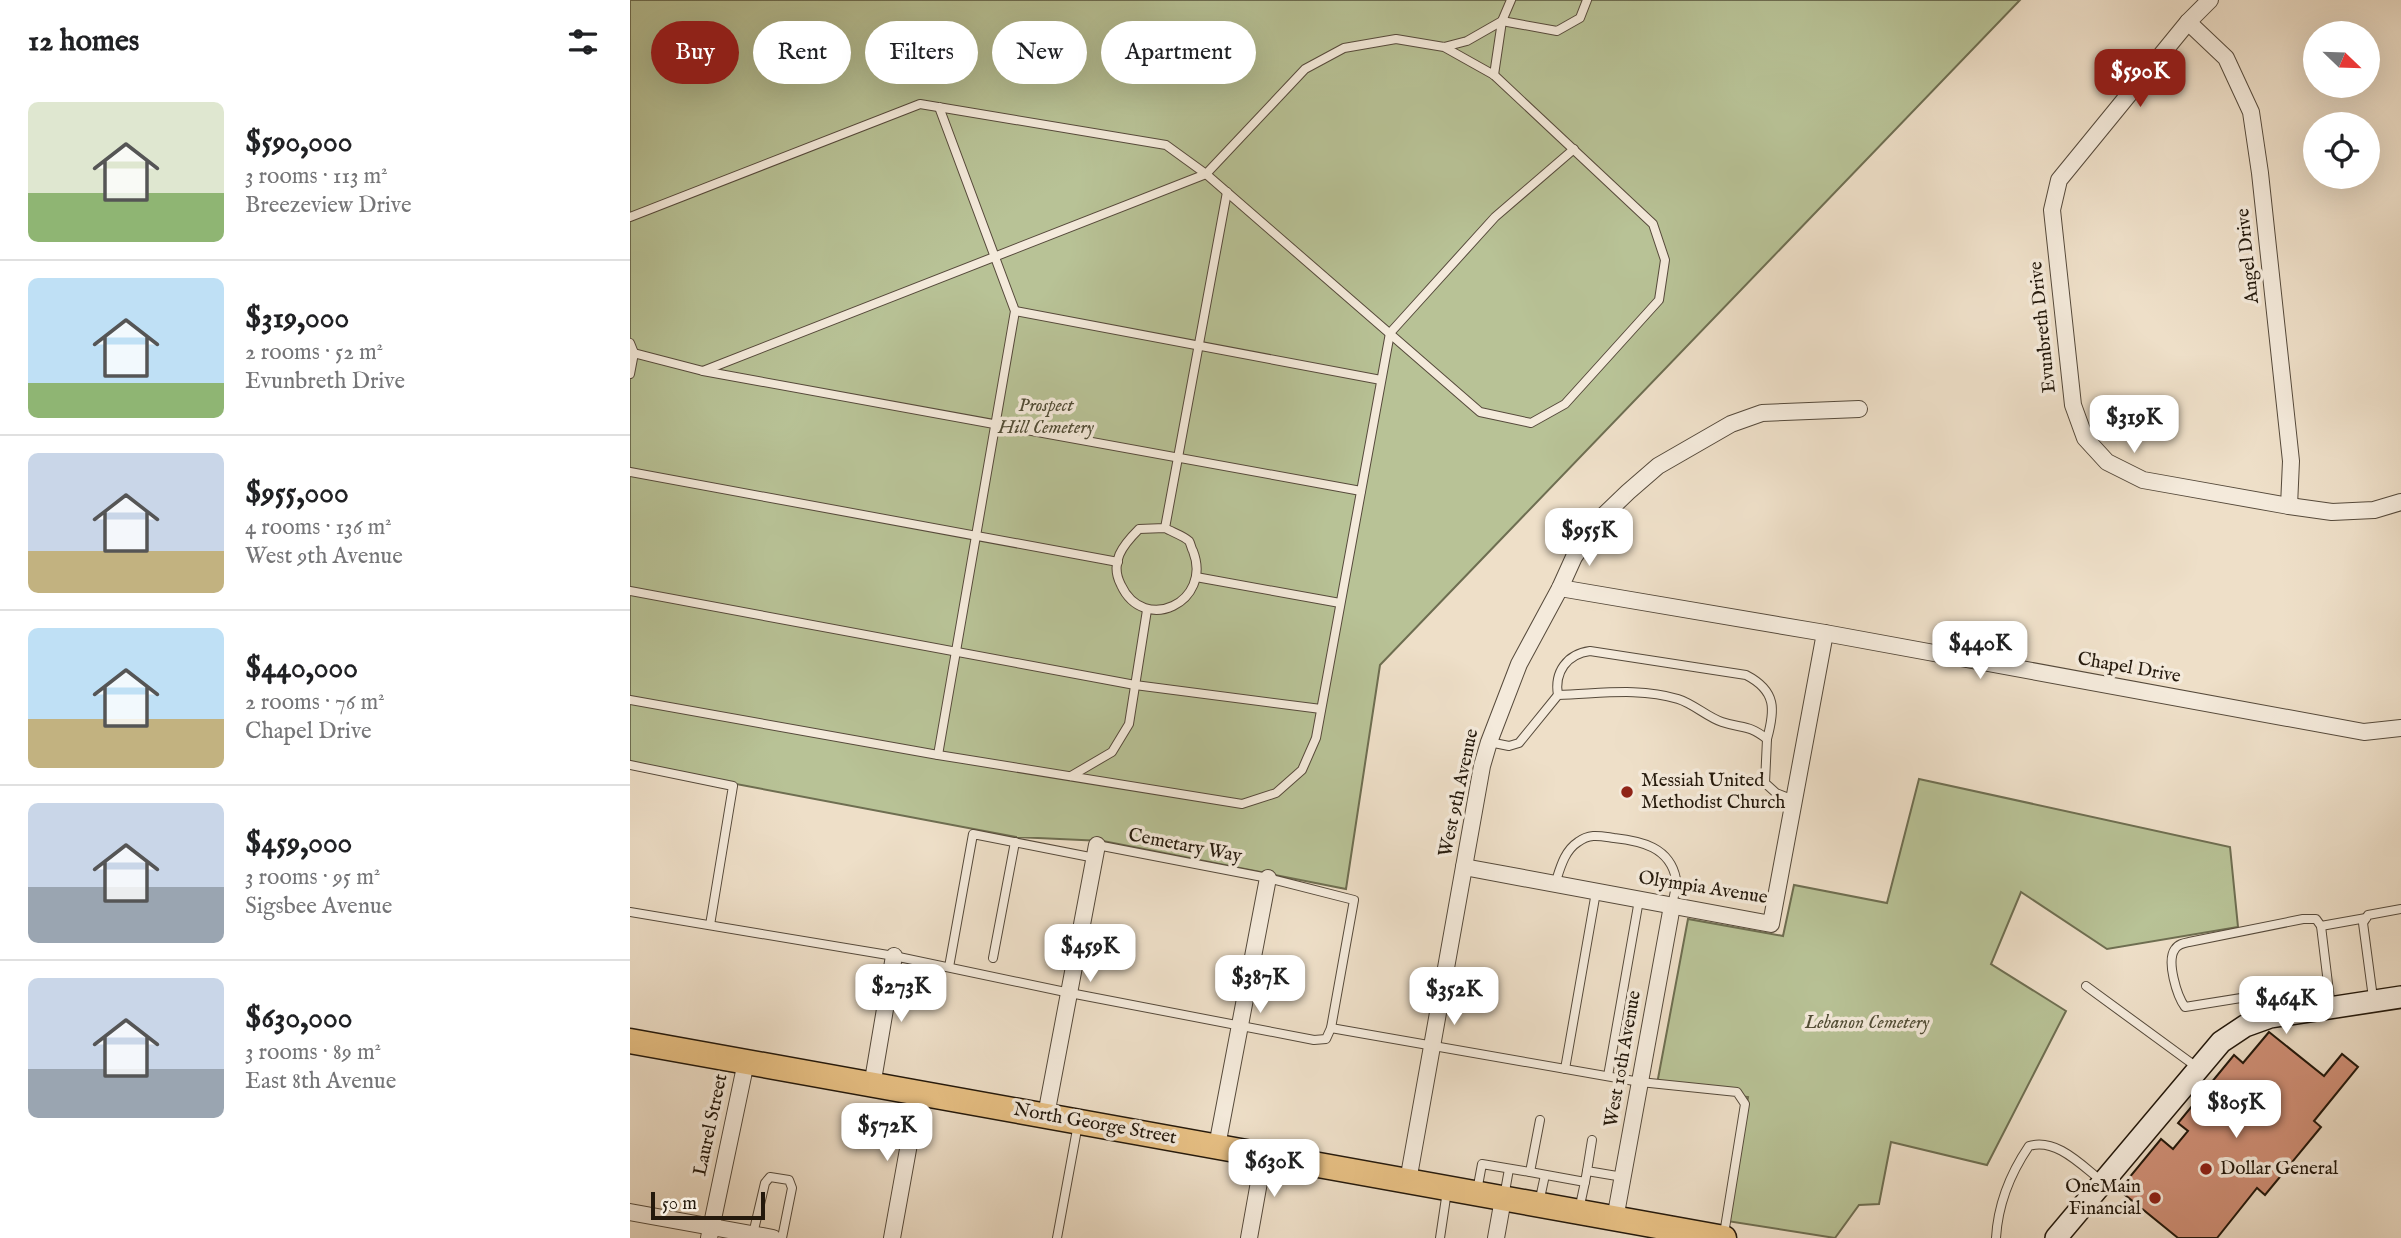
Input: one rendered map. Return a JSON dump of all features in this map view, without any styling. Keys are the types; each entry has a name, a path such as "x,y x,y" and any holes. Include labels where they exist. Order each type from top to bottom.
{"main road":[{"name":"North George Street","path":"630,1041 1724,1238"}],"street":[{"path":"2188,22 2210,0"},
{"name":"Evunbreth Drive","path":"2188,22 2059,180 2052,210 2073,405 2085,438 2107,462 2143,480 2332,512 2374,510 2401,502"},
{"name":"Angel Drive","path":"2188,22 2225,58 2250,112 2260,173 2291,461 2289,506"},
{"name":"West 9th Avenue","path":"1408,1181 1482,766 1519,664 1574,557 1602,517 1658,466 1731,424 1762,413 1859,409"},
{"name":"Chapel Drive","path":"1560,588 1825,633 2364,732 2401,728"},
{"name":"Olympia Avenue","path":"1464,867 1770,924 1825,633"},
{"path":"1046,1115 1096,851"},
{"path":"1217,1146 1268,878"},
{"name":"West 10th Avenue","path":"1615,1219 1672,906"},
{"path":"872,1086 894,956"},
{"path":"2056,1238 2221,1042 2245,1026 2270,1017 2401,997"},
{"name":"Laurel Street","path":"710,1232 746,1062"},
{"path":"892,1238 918,1094"},
{"path":"1249,1238 1264,1154"},
{"path":"1496,1238 1503,1199"},
{"path":"630,1212 710,1232 773,1238"}],"lane":[{"path":"1494,75 1502,20 1511,0"},
{"path":"1444,47 1467,41 1502,20 1557,31 1580,18 1587,0"},
{"path":"630,217 920,104 1166,145 1206,174 1480,412 1531,423 1565,404 1659,300 1665,260 1653,224 1494,75 1444,47 1396,39 1344,48 1305,69 1206,174 703,371"},
{"path":"938,755 1015,310 939,107"},
{"path":"630,699 938,755 1242,804 1276,793 1302,771 1315,738 1390,333 1495,217 1574,149"},
{"path":"1165,528 1227,192"},
{"path":"1015,310 1381,380"},
{"path":"630,344 630,374"},
{"path":"632,353 703,371 1361,491"},
{"path":"630,472 1118,562"},
{"path":"1165,528 1188,541 1198,566 1192,591 1170,608 1147,610 1126,597 1115,574 1118,562 1121,547 1139,529 1165,528"},
{"path":"1195,577 1340,603"},
{"path":"630,591 1135,685 1321,709"},
{"path":"1071,776 1112,752 1129,724 1147,610"},
{"path":"1558,695 1556,683 1568,660 1578,653 1590,651 1746,675 1757,681 1771,697 1773,706 1767,739 1765,783 1776,793 1794,800"},
{"path":"1489,742 1508,746 1519,743 1558,695 1626,691 1678,699 1720,721 1754,729 1767,739"},
{"path":"630,765 733,786 710,925"},
{"name":"Cemetary Way","path":"949,967 973,834 1268,878 1354,900 1331,1028"},
{"path":"1555,884 1565,855 1576,842 1592,835 1643,842 1657,849 1670,863 1677,881 1672,906"},
{"path":"993,958 1015,842"},
{"path":"1565,1069 1596,892"},
{"path":"1608,1076 1639,900"},
{"path":"2373,1001 2363,923 2368,915 2401,909"},
{"path":"630,912 894,956 1314,1040 1326,1039 1331,1028 1640,1082 1737,1092 1745,1104 1724,1238"},
{"path":"2328,984 2185,1007 2175,982 2171,959 2173,950 2180,944 2309,918 2316,919 2321,926 2331,1008"},
{"path":"2321,926 2366,918"},
{"path":"2086,986 2198,1068"},
{"path":"1530,1172 1540,1120"},
{"path":"1057,1238 1078,1121"},
{"path":"1579,1213 1592,1140"},
{"path":"1996,1238 2001,1205 2008,1184 2029,1146 2042,1142 2059,1149 2103,1182"},
{"path":"1476,1194 1482,1164 1585,1182"},
{"path":"1503,1199 1508,1168"},
{"path":"1587,1171 1623,1177"},
{"path":"1539,1206 1545,1175"},
{"path":"753,1234 765,1183 770,1177 781,1177 789,1180 792,1188 782,1238"},
{"path":"1440,1238 1447,1189"}],"green space":[{"name":"Prospect Hill Cemetery","path":"630,0 2020,0 1380,665 1346,889 1103,841 1016,837 630,764"},
{"name":"Lebanon Cemetery","path":"1919,779 2230,847 2238,927 2107,949 2021,892 1991,964 2066,1011 1987,1165 1891,1142 1879,1204 1859,1205 1835,1238 1727,1221 1748,1097 1657,1084 1688,919 1783,936 1794,885 1887,903"}],"building":[{"path":"2269,1032 2324,1076 2342,1054 2358,1067 2314,1121 2321,1127 2265,1195 2257,1188 2217,1238 2178,1238 2119,1190 2161,1139 2173,1149 2188,1131 2178,1123 2234,1055 2243,1063"}],"place":[{"name":"Messiah United Methodist Church","path":"1627,792"},
{"name":"Dollar General","path":"2206,1169"},
{"name":"OneMain Financial","path":"2155,1198"}]}
